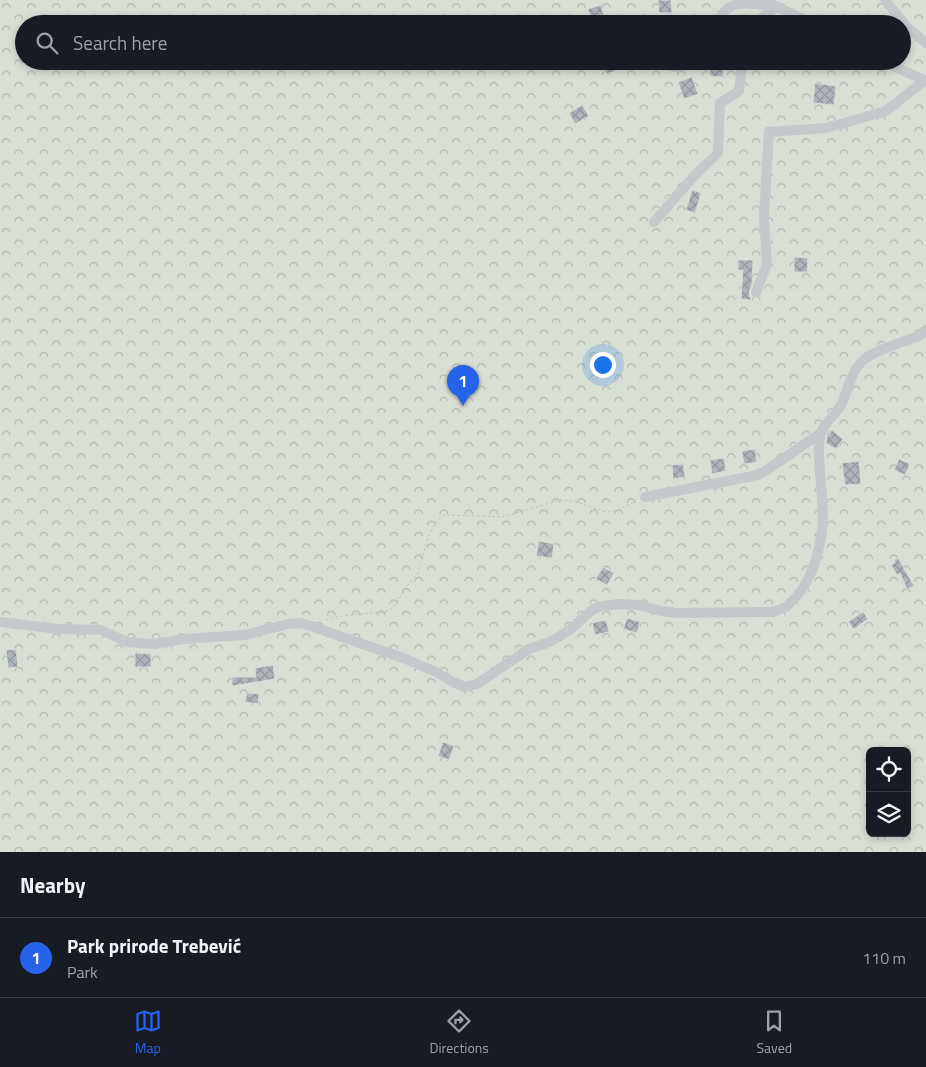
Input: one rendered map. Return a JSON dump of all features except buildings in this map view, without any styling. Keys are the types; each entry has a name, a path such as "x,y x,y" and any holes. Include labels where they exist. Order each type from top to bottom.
{"street":[{"path":"767,0 776,7 794,15"},
{"path":"885,0 897,15"},
{"path":"723,15 733,5 757,4 776,7"},
{"path":"765,15 776,7"},
{"path":"911,30 926,43"},
{"path":"654,222 694,176 718,153 720,102 739,91 742,70"},
{"path":"756,292 767,264 764,217 769,132 826,128 886,111 926,80 903,70"},
{"path":"645,497 753,476 764,472 821,433 842,404 859,364 866,358 919,336 926,330"},
{"path":"0,622 58,629 101,630 127,642 154,644 184,638 245,635 288,624 302,623 406,659 465,687 477,684 529,649 552,641 592,610 602,606 638,605 677,613 773,612 786,607 796,596 810,574 819,547 823,499 819,472 821,433"}],"path":[{"path":"314,627 334,617 388,611 396,604 418,573 429,534 438,519 445,515 502,518 560,500 573,501 606,512 618,510 645,497"}],"green space":[{"path":"0,0 926,0 926,852 0,852"}],"place":[{"name":"Park prirode Trebević","path":"463,406"}]}
